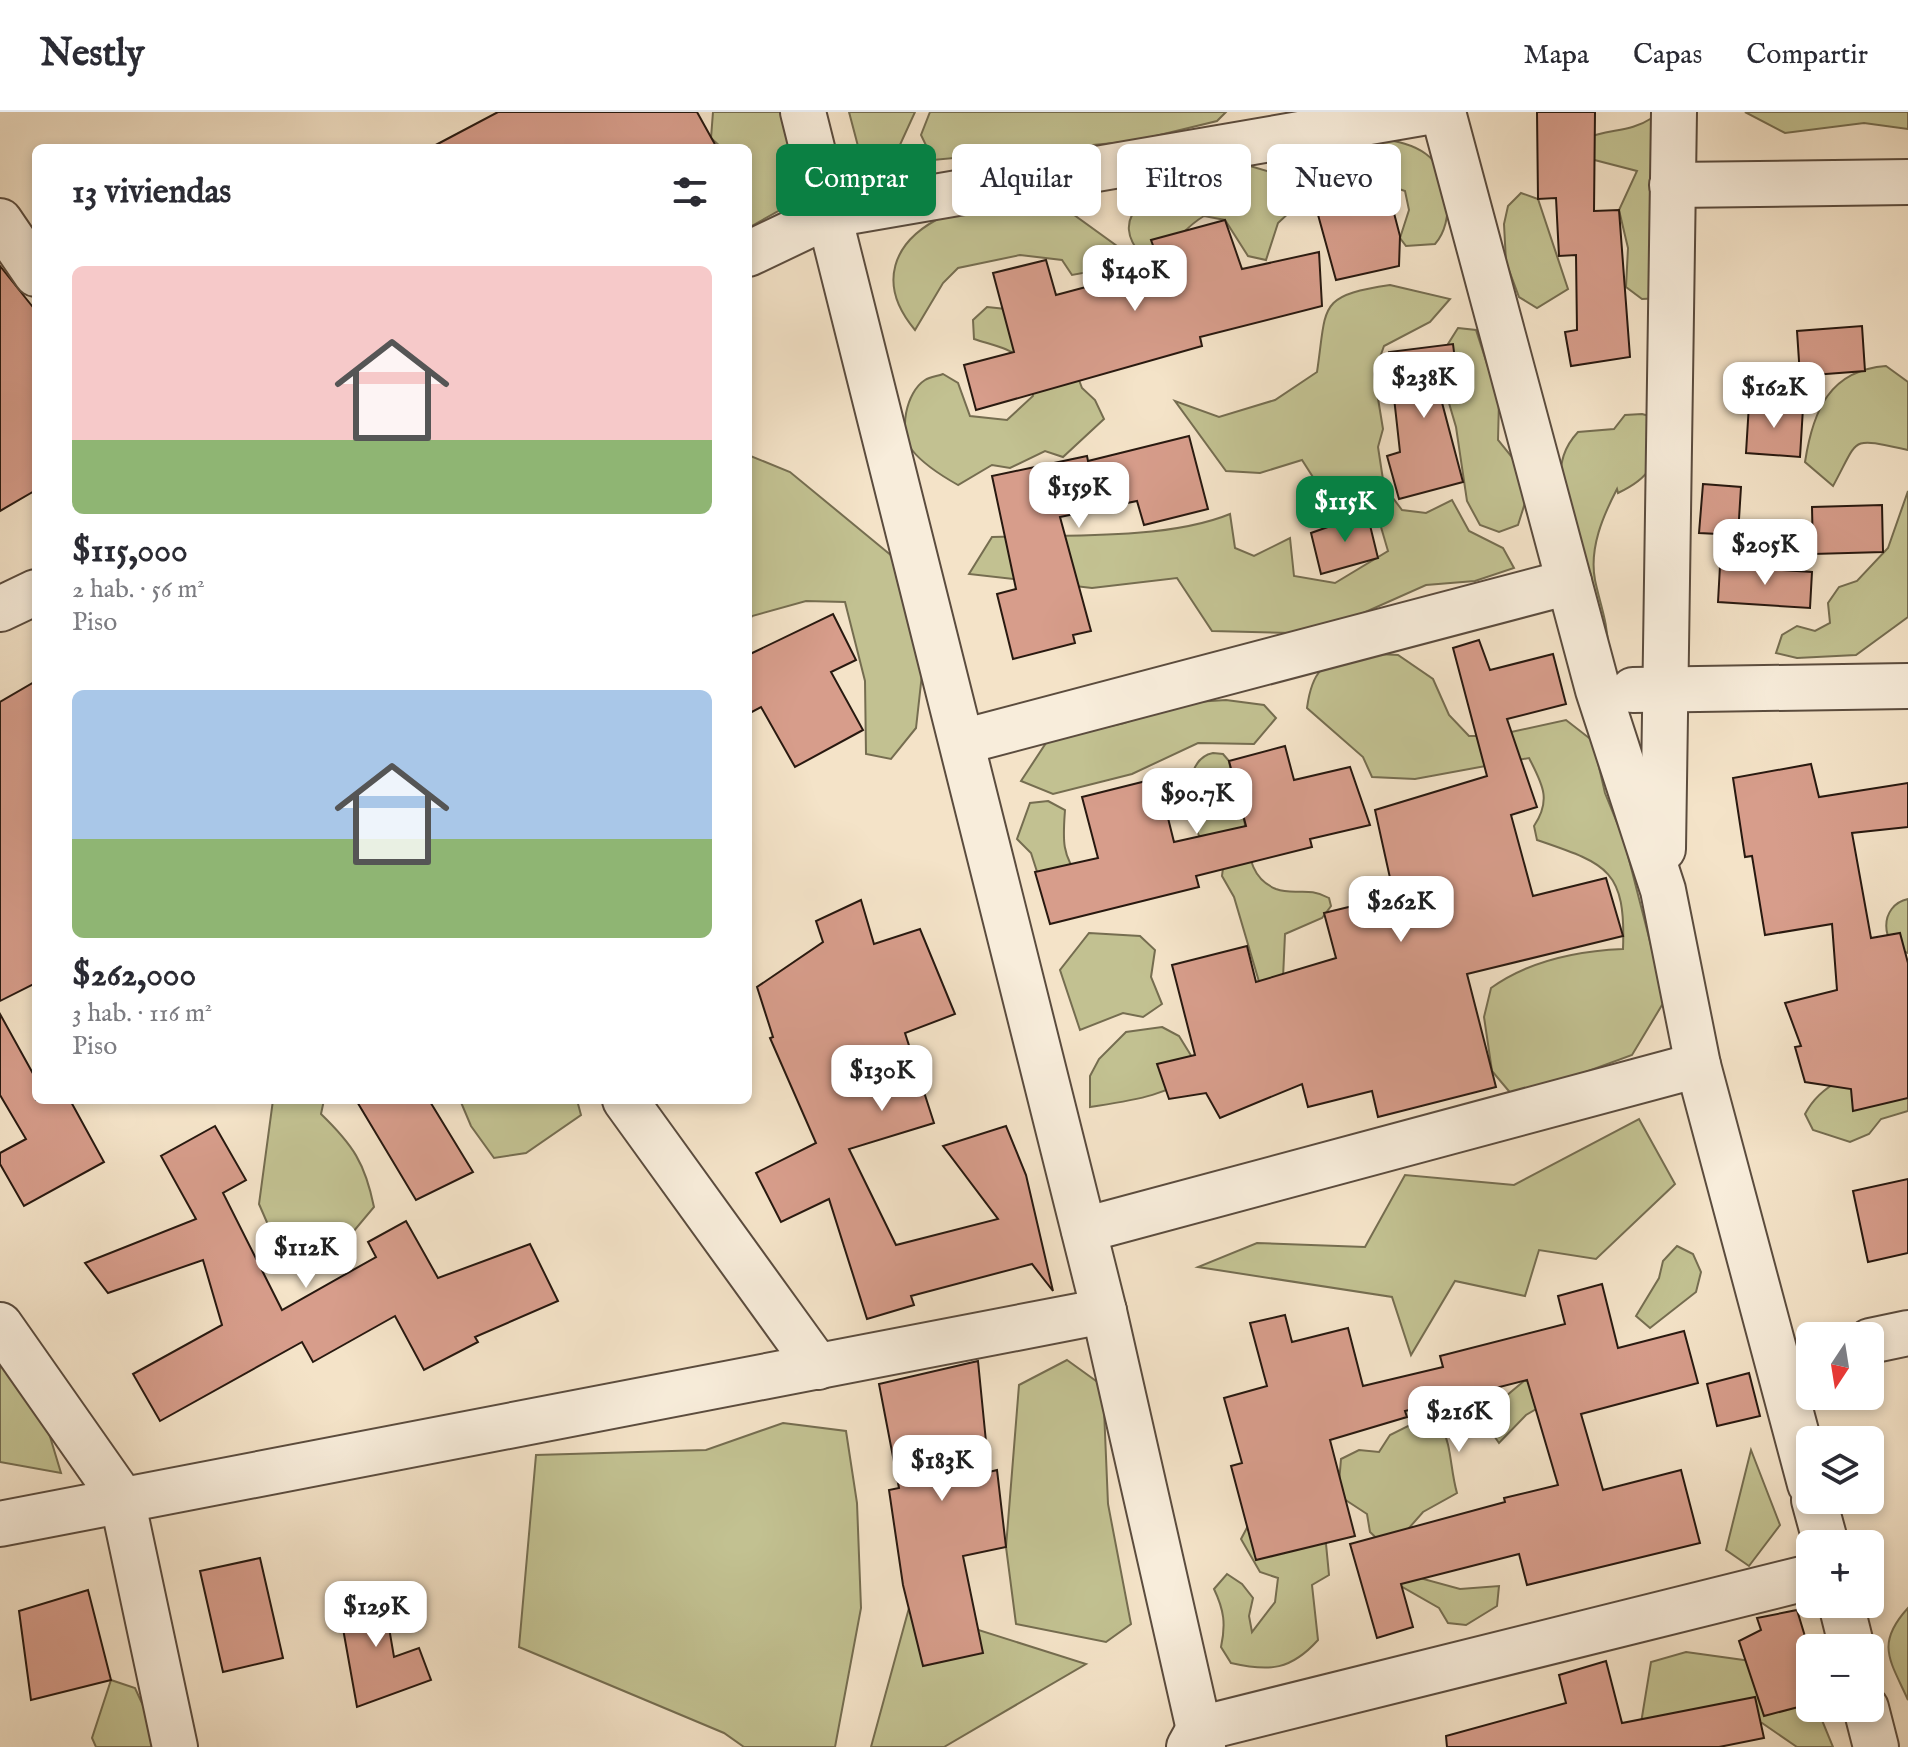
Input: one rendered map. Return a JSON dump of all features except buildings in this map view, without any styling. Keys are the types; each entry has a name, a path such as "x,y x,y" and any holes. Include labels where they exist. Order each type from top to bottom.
{"street":[{"path":"803,112 811,144"},
{"path":"936,197 1427,112"},
{"path":"1443,112 1598,690 1663,890 1698,1065 1793,1355 1802,1426"},
{"path":"1663,890 1663,691 1674,112"},
{"path":"1672,185 1908,182"},
{"path":"752,252 828,216"},
{"path":"830,216 1104,1311 1197,1741 1796,1581"},
{"path":"0,221 32,268"},
{"path":"962,742 1569,582"},
{"path":"0,609 32,594"},
{"path":"1598,690 1908,686"},
{"path":"1084,1230 1698,1065"},
{"path":"628,1104 818,1367"},
{"path":"0,1524 1104,1311"},
{"path":"0,1325 122,1499 175,1747"},
{"path":"1884,1338 1908,1333"},
{"path":"1870,1722 1876,1747"}],"shaded area":[{"path":"713,112 783,112 788,144 776,144 776,212 752,226 752,144 718,144 711,138"},
{"path":"849,112 915,112 900,144 857,144"},
{"path":"930,112 1226,112 1217,121 1135,141 1101,144 952,144 952,158 936,160 936,144 925,144 921,135"},
{"path":"1745,112 1908,112 1908,129 1864,123 1785,133"},
{"path":"1652,118 1670,127 1662,298 1642,299 1626,287 1628,248 1619,210 1637,171 1579,156 1584,139 1635,126"},
{"path":"1379,138 1404,143 1426,154 1441,173 1448,211 1446,223 1435,244 1406,246 1400,238 1409,210 1405,191 1401,190 1401,144 1370,144"},
{"path":"1251,166 1267,171 1267,216 1286,216 1278,223 1266,260 1248,256 1225,220 1204,216 1251,216"},
{"path":"1521,193 1538,199 1568,289 1537,308 1519,297 1506,262 1504,224 1508,206"},
{"path":"952,213 952,216 1075,216 1117,246 1116,267 1072,275 1062,260 1020,255 958,268 943,283 915,330 896,297 895,266 912,238"},
{"path":"1132,216 1204,216 1163,251 1144,259 1130,237"},
{"path":"1390,285 1450,299 1430,322 1384,346 1374,374 1383,429 1378,447 1384,486 1402,510 1426,513 1452,500 1469,531 1503,548 1514,568 1475,581 1426,585 1361,614 1292,633 1212,631 1177,578 1092,588 969,574 992,537 1145,532 1205,522 1230,514 1235,548 1254,556 1290,538 1294,576 1335,583 1388,551 1376,510 1355,479 1318,485 1302,460 1260,473 1226,471 1175,401 1219,417 1275,400 1317,372 1325,318 1337,300 1366,289"},
{"path":"987,307 1006,309 1076,372 1082,388 1095,400 1104,419 1063,457 1045,451 1010,468 992,465 958,485 927,465 912,450 905,433 906,413 918,386 927,379 943,374 958,383 970,416 1007,420 1033,396 1027,370 1016,355 974,339 973,320"},
{"path":"1458,328 1476,330 1499,401 1498,440 1524,472 1529,490 1518,525 1499,532 1480,525 1467,501 1456,427 1444,386 1442,365 1448,344"},
{"path":"1886,366 1908,382 1908,450 1875,443 1858,445 1833,486 1805,462 1819,410 1838,384 1851,375"},
{"path":"1642,414 1660,419 1652,464 1641,479 1618,493 1617,489 1602,521 1594,556 1595,580 1608,648 1559,483 1561,468 1566,450 1578,432 1614,429 1625,415"},
{"path":"752,457 790,472 898,561 924,656 916,728 891,759 866,754 865,681 845,602 806,601 752,616"},
{"path":"1908,491 1908,617 1856,655 1797,658 1776,653 1782,635 1797,626 1815,631 1830,623 1828,603 1839,587 1857,581 1888,548"},
{"path":"1359,653 1398,655 1433,679 1449,715 1469,736 1493,736 1566,720 1593,741 1605,793 1624,840 1665,1000 1632,1055 1564,1080 1518,1102 1492,1071 1484,1017 1491,988 1522,970 1554,959 1623,949 1621,902 1616,886 1596,864 1537,840 1534,826 1544,799 1529,758 1415,779 1372,777 1363,757 1307,708 1312,685 1321,670 1336,660"},
{"path":"1226,700 1264,705 1276,718 1254,744 1198,743 1132,774 1053,794 1021,781 1048,740 1124,723 1180,703"},
{"path":"1213,753 1223,754 1229,761 1250,857 1258,876 1276,889 1321,894 1329,898 1331,906 1322,918 1285,934 1283,978 1260,985 1234,897 1222,876 1223,868 1202,841 1191,810 1192,775 1203,757"},
{"path":"1048,801 1065,810 1065,846 1069,862 1080,878 1048,906 1031,853 1017,839 1030,803"},
{"path":"1908,899 1908,953 1892,942 1886,926 1892,909"},
{"path":"1089,933 1140,936 1155,950 1151,977 1162,1004 1143,1017 1123,1013 1080,1030 1060,970"},
{"path":"1162,1027 1179,1036 1200,1070 1162,1092 1090,1107 1090,1076 1099,1059 1126,1032"},
{"path":"1908,1060 1908,1111 1881,1119 1869,1134 1850,1142 1813,1130 1805,1114 1824,1090 1849,1076"},
{"path":"272,1104 323,1104 321,1114 342,1135 362,1166 374,1207 322,1269 269,1227 259,1204"},
{"path":"462,1104 578,1104 581,1115 526,1153 494,1158 471,1126"},
{"path":"1639,1119 1675,1184 1596,1259 1539,1250 1525,1296 1455,1281 1411,1355 1392,1297 1198,1267 1257,1243 1365,1247 1405,1175 1514,1185"},
{"path":"1677,1246 1693,1254 1701,1272 1696,1292 1650,1328 1636,1316 1659,1278 1663,1261"},
{"path":"0,1355 48,1430 61,1473 0,1462"},
{"path":"1067,1360 1103,1386 1108,1504 1131,1624 1106,1642 1016,1624 1006,1547 1019,1385"},
{"path":"1524,1381 1532,1381 1543,1405 1526,1415 1499,1443 1481,1417"},
{"path":"1424,1418 1441,1425 1445,1433 1457,1493 1423,1512 1409,1528 1416,1577 1460,1589 1499,1586 1497,1606 1466,1625 1448,1623 1439,1608 1392,1581 1385,1546 1370,1532 1367,1514 1338,1495 1341,1459 1359,1450 1379,1452 1390,1435"},
{"path":"783,1423 846,1431 857,1503 861,1608 835,1747 744,1747 724,1733 519,1647 536,1455 706,1450"},
{"path":"1751,1450 1780,1525 1749,1566 1726,1550"},
{"path":"1250,1522 1309,1535 1326,1544 1329,1575 1312,1585 1318,1640 1298,1658 1269,1668 1231,1663 1221,1647 1223,1617 1214,1589 1227,1574 1242,1584 1253,1598 1249,1616 1252,1632 1275,1602 1278,1578 1260,1572 1241,1539"},
{"path":"909,1608 1086,1664 944,1747 871,1747"},
{"path":"1908,1608 1908,1700 1891,1663 1889,1642"},
{"path":"1686,1652 1758,1662 1796,1685 1796,1722 1823,1722 1833,1747 1797,1747 1762,1723 1641,1723 1651,1662"},
{"path":"111,1680 135,1688 162,1747 96,1747 92,1738"}]}
